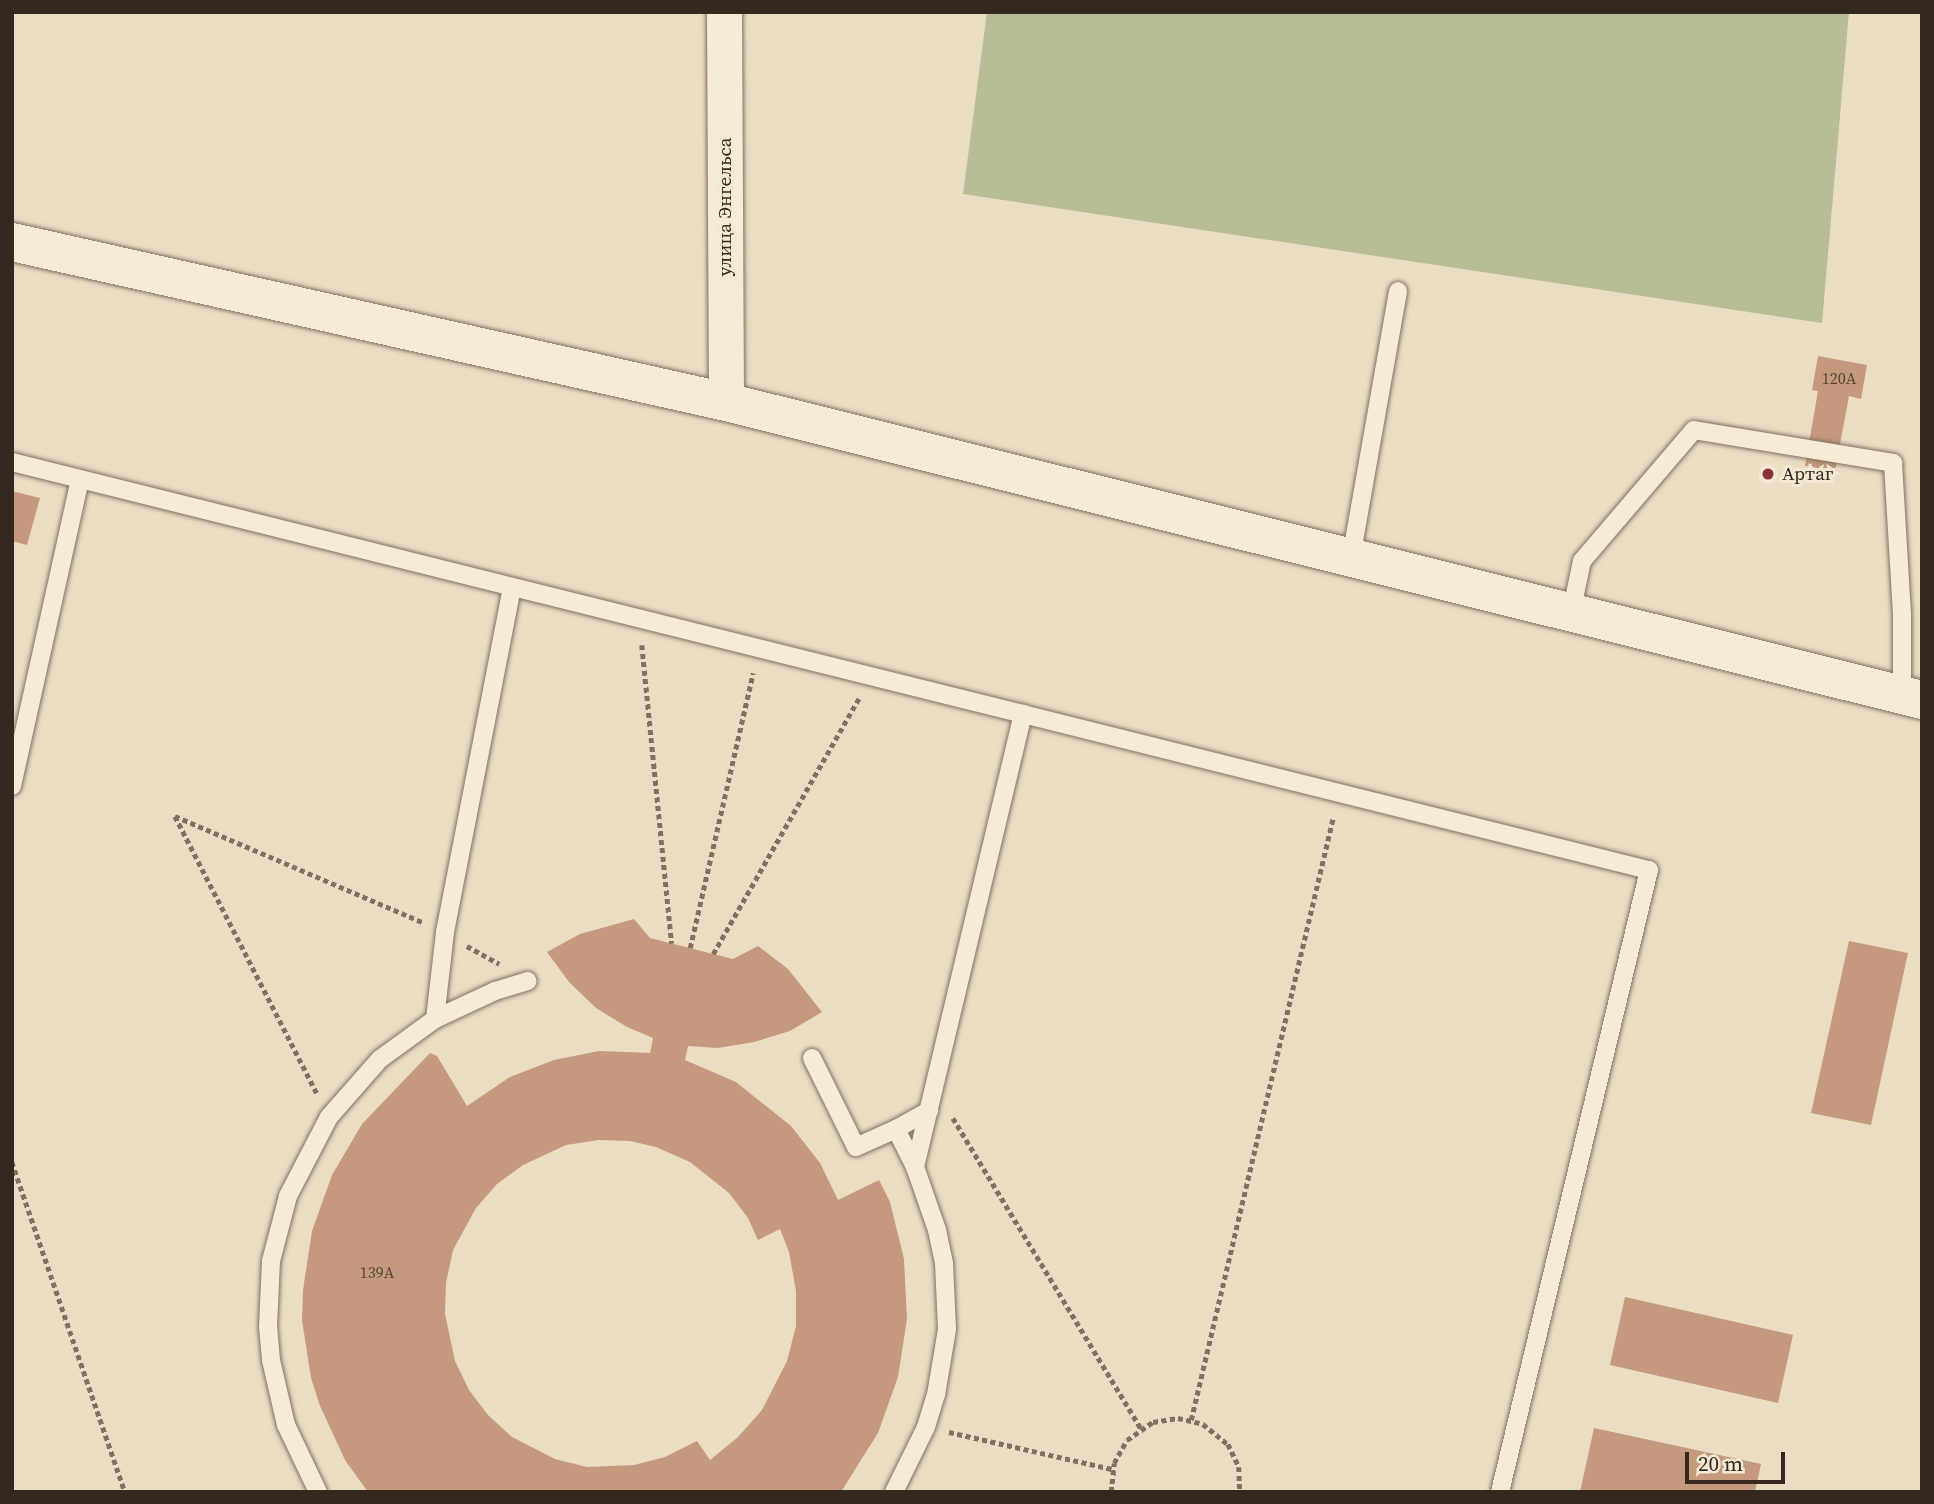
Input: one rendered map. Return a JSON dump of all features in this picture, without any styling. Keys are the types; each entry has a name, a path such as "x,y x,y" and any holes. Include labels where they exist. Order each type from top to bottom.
{"main road":[{"path":"12,242 726,402 1912,698"}],"street":[{"name":"улица Энгельса","path":"724,12 726,402"}],"lane":[{"path":"1351,558 1398,291"},
{"path":"1571,613 1582,561 1695,430 1893,463 1902,615 1912,698"},
{"path":"12,463 1649,870 1500,1492"},
{"path":"12,786 18,737 80,480"},
{"path":"435,1019 445,933 512,587"},
{"path":"915,1167 1023,714"},
{"path":"318,1492 299,1456 277,1393 268,1327 268,1294 278,1228 288,1196 301,1165 329,1117 380,1059 435,1019 495,991 527,981"},
{"path":"812,1058 856,1147 929,1111"},
{"path":"894,1492 926,1427 943,1362 947,1296 937,1230 915,1167 896,1129"}],"path":[{"path":"639,620 672,943"},
{"path":"690,948 758,648"},
{"path":"713,954 872,676"},
{"path":"1191,1420 1339,792"},
{"path":"329,1117 176,816 445,933 527,981"},
{"path":"934,1088 1141,1428"},
{"path":"12,1162 125,1492"},
{"path":"1111,1492 1112,1469 1123,1445 1141,1428 1166,1419 1191,1420 1214,1431 1228,1444 1239,1467 1240,1492"},
{"path":"926,1427 1112,1469"}],"green space":[{"path":"987,12 1849,12 1822,323 963,194"}],"building":[{"path":"1818,356 1867,365 1861,399 1849,396 1835,471 1805,466 1818,391 1812,390"},
{"path":"12,491 40,498 27,545 12,541"},
{"path":"634,919 650,938 733,959 758,946 788,969 822,1012 790,1031 754,1042 718,1048 688,1046 685,1060 736,1082 791,1126 820,1163 838,1200 879,1180 890,1202 904,1259 907,1319 898,1377 878,1433 841,1492 368,1492 345,1460 320,1406 311,1378 302,1320 303,1290 312,1231 332,1175 362,1124 430,1053 437,1056 467,1106 510,1077 554,1060 599,1051 650,1053 653,1038 627,1027 596,1008 569,982 547,952 580,934","holes":["599,1140 630,1141 656,1147 690,1162 729,1193 748,1218 758,1240 780,1229 789,1252 796,1291 796,1326 787,1361 762,1410 738,1437 710,1460 697,1441 665,1457 634,1465 587,1467 555,1459 512,1437 488,1415 469,1390 455,1361 445,1314 446,1283 453,1250 476,1208 497,1184 523,1165 566,1145"]},
{"path":"1849,941 1908,953 1871,1125 1811,1113"},
{"path":"1625,1297 1793,1335 1778,1403 1610,1365"},
{"path":"1594,1428 1761,1464 1755,1492 1580,1492"}],"place":[{"name":"Артаг","path":"1768,474"}]}
